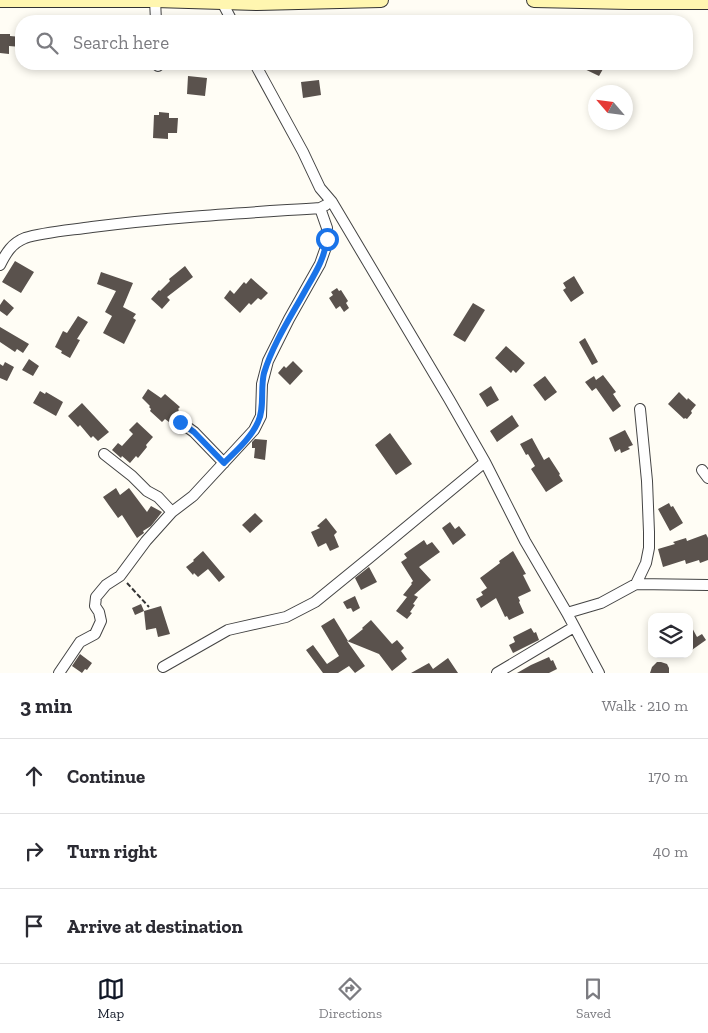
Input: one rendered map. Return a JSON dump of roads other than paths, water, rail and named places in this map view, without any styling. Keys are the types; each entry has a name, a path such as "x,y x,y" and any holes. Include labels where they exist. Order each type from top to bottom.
{"street":[{"path":"0,0 155,0 257,4 381,0"},
{"path":"155,0 156,15"},
{"path":"534,0 708,2"},
{"path":"222,2 229,15"},
{"path":"258,70 303,152 320,188 332,202 485,462 525,542 568,613 599,673"},
{"path":"0,265 6,252 16,243 24,238 42,234 122,223 320,208 332,202"},
{"path":"59,673 80,642 95,634 101,621 96,606 96,597 106,585 120,576 146,541 172,512 193,496 254,430 261,416 262,384 268,361 324,254 327,228 320,208"},
{"path":"636,584 646,562 649,532 647,481 640,409"},
{"path":"180,422 194,432 224,463"},
{"path":"104,454 158,497 172,512"},
{"path":"163,667 228,630 286,617 315,602 485,462"},
{"path":"568,613 601,604 636,584 708,585"},
{"path":"497,673 574,627"}]}
